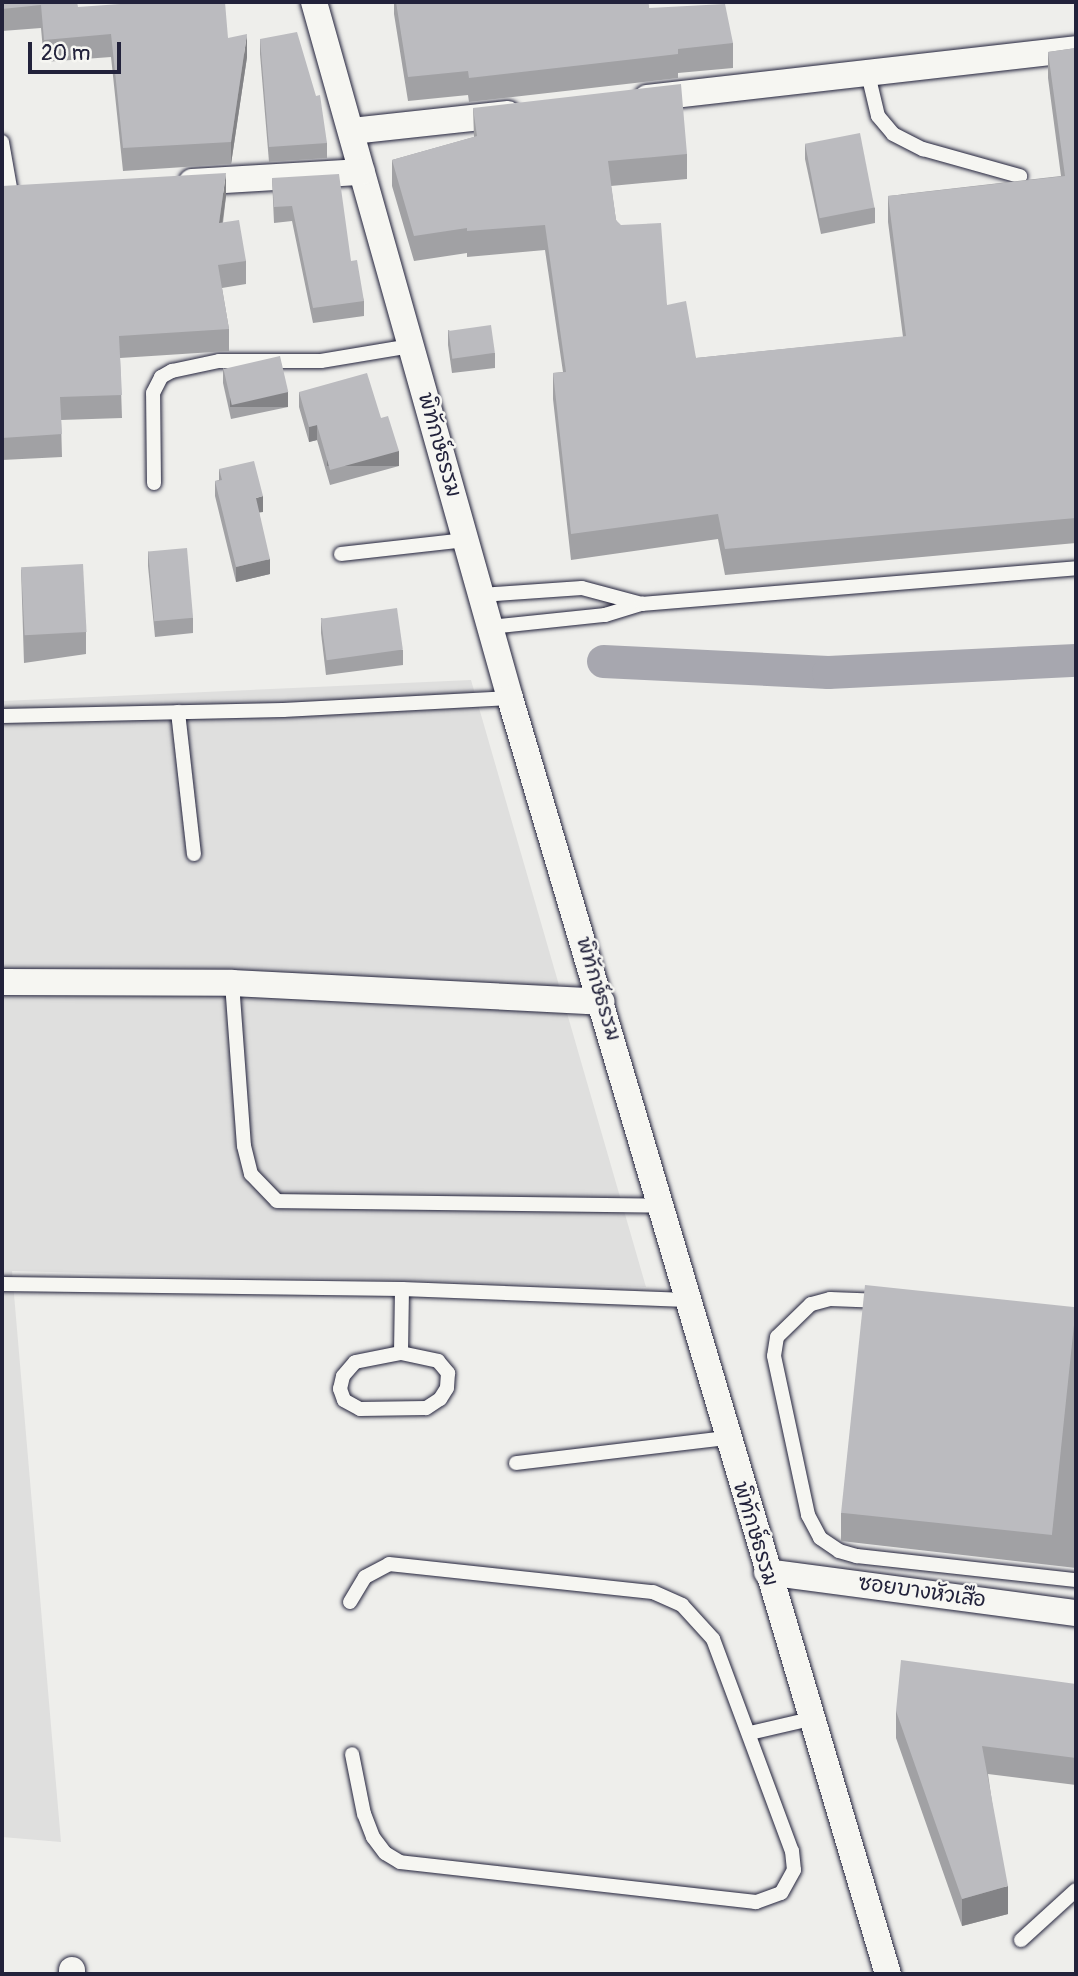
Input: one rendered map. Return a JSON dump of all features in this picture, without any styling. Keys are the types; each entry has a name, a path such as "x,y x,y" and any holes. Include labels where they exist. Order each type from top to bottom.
{"street":[{"name":"พิทักษ์ธรรม","path":"314,2 510,698 602,1002 726,1438 888,1974"},
{"path":"623,101 1076,49"},
{"path":"352,131 528,111"},
{"path":"161,184 362,172"},
{"path":"6,193 38,191"},
{"path":"2,982 232,983 602,1002"},
{"name":"ซอยบางหัวเสือ","path":"767,1572 1076,1613"}],"lane":[{"path":"868,74 878,116 893,134 923,149 1020,176"},
{"path":"2,142 6,193"},
{"path":"153,483 153,393 161,377 172,371 219,360 321,361 411,346"},
{"path":"341,554 466,540"},
{"path":"490,627 605,615 642,604 1076,568"},
{"path":"481,595 582,588 642,604"},
{"path":"2,716 178,712 510,698"},
{"path":"178,712 194,854"},
{"path":"232,983 244,1146 251,1174 277,1201 661,1206"},
{"path":"2,1284 402,1289 687,1300"},
{"path":"401,1353 402,1289"},
{"path":"904,1303 830,1299 811,1304 777,1337 774,1356 808,1516 820,1538 839,1551 857,1556 1076,1580"},
{"path":"401,1353 438,1361 448,1373 447,1388 440,1399 426,1408 360,1409 344,1400 340,1389 343,1376 355,1362 401,1353"},
{"path":"516,1463 726,1438"},
{"path":"350,1602 365,1577 390,1564 653,1592 682,1605 713,1639 750,1733 794,1870 781,1893 756,1902 400,1862 385,1853 373,1837 352,1754"},
{"path":"750,1733 810,1719"},
{"path":"1021,1940 1076,1890"}],"shaded area":[{"path":"471,680 646,1287 12,1271 61,1842 2,1837 2,701"}],"building":[{"path":"2,2 77,2 78,7 148,2 225,2 228,38 247,34 231,142 123,148 111,34 44,40 41,5 2,9"},
{"path":"396,2 648,2 649,8 725,4 733,43 678,49 678,54 469,78 468,71 408,77"},
{"path":"297,32 316,96 320,95 327,143 269,147 260,39"},
{"path":"1076,48 1076,518 725,549 718,514 571,534 553,373 566,372 545,225 467,231 467,228 414,236 392,160 477,136 473,108 681,84 687,154 608,161 616,220 621,225 661,223 667,305 686,301 696,358 906,336 888,196 1065,176 1048,52"},
{"path":"860,133 875,208 820,218 805,144"},
{"path":"226,173 219,223 239,220 246,261 218,265 229,329 119,336 122,395 60,397 62,434 2,438 2,186"},
{"path":"339,174 351,261 357,260 364,301 313,308 292,206 274,207 272,178"},
{"path":"491,325 495,353 452,359 448,331"},
{"path":"280,356 288,392 232,405 223,369"},
{"path":"367,373 381,418 388,416 399,451 330,470 317,425 309,427 299,392"},
{"path":"254,461 263,496 256,498 270,559 236,567 215,481 222,480 219,469"},
{"path":"187,548 193,618 154,621 148,551"},
{"path":"83,564 87,632 25,635 21,567"},
{"path":"397,608 403,650 327,660 321,619"},
{"path":"865,1285 1076,1307 1052,1535 841,1513"},
{"path":"901,1660 1076,1684 1076,1758 982,1746 1008,1886 962,1899 896,1711"}],"waterway":[{"path":"603,661 828,672 1076,660"}]}
